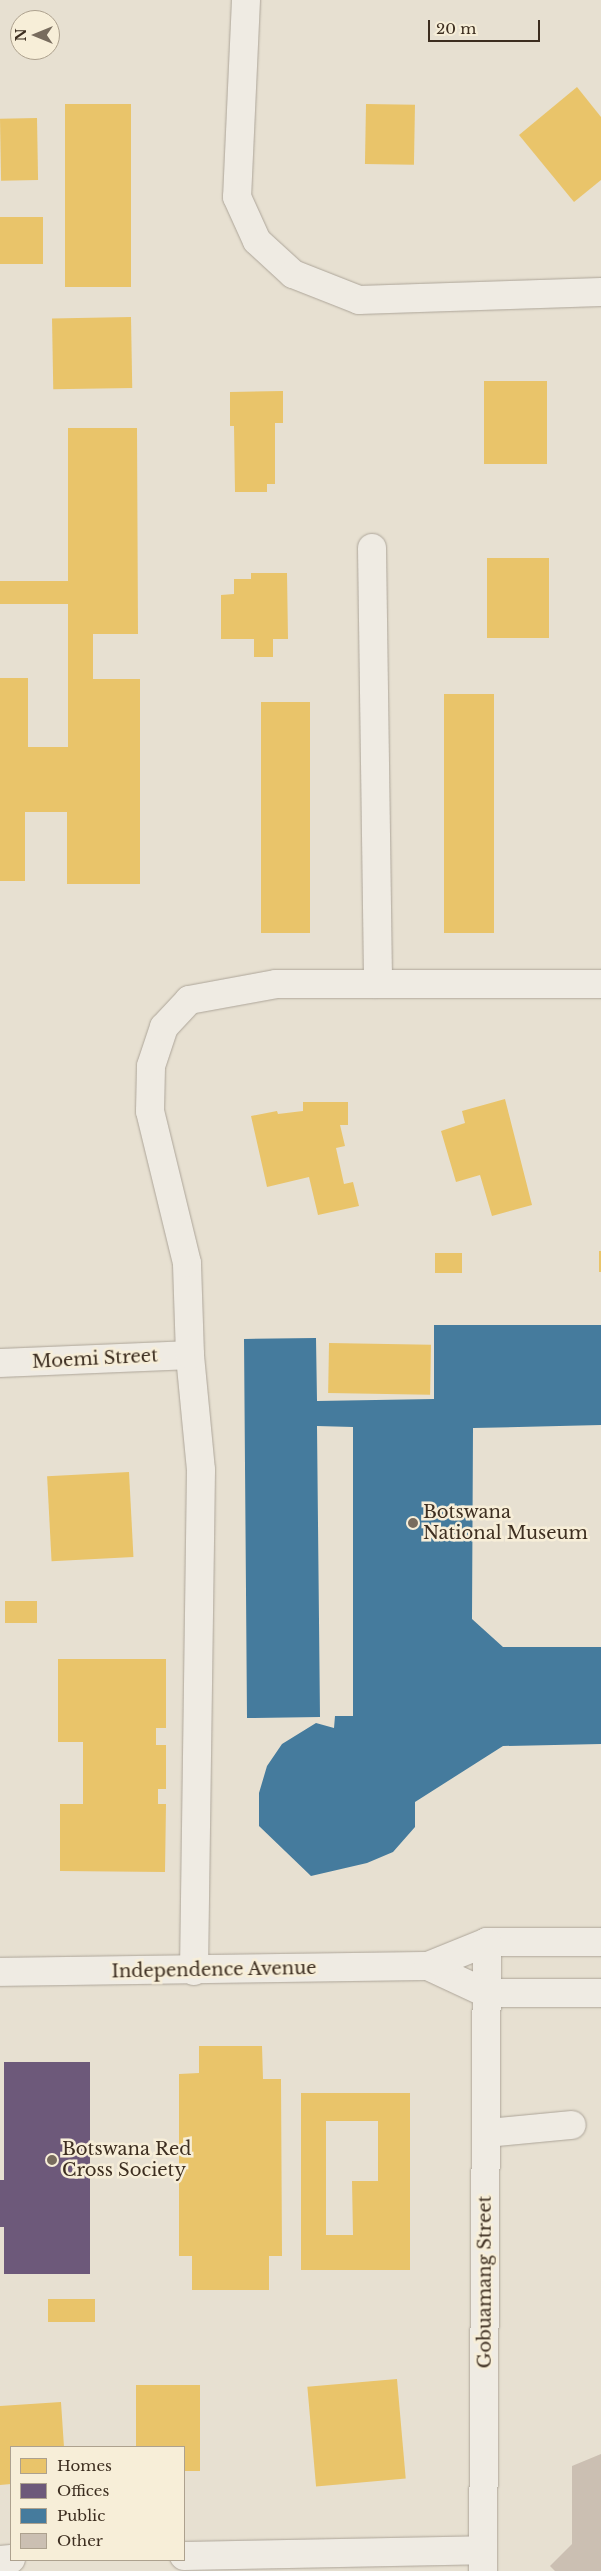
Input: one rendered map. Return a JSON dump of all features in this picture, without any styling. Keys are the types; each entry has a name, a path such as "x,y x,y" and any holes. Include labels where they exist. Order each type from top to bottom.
{"street":[{"path":"246,0 237,197 258,241 293,274 359,300 601,292"},
{"path":"372,548 378,984"},
{"path":"194,1971 200,1470 190,1355 187,1263 150,1111 151,1066 164,1027 189,1000 276,984 601,984"},
{"name":"Moemi Street","path":"0,1363 190,1355"},
{"path":"428,1966 487,1942 601,1942"},
{"name":"Gobuamang Street","path":"483,2561 487,1942"},
{"path":"428,1966 486,1993 601,1993"},
{"name":"Independence Avenue","path":"0,1972 194,1971 428,1966"},
{"path":"486,2133 572,2125"},
{"path":"185,2556 483,2561"}],"building: Homes":[{"path":"577,87 601,117 601,180 574,202 519,135"},
{"path":"65,104 131,104 131,287 65,287"},
{"path":"366,104 415,105 414,165 365,164"},
{"path":"37,118 38,180 1,181 0,119"},
{"path":"0,217 43,217 43,264 0,264"},
{"path":"131,317 132,388 53,389 52,318"},
{"path":"484,381 547,381 547,464 484,464"},
{"path":"283,391 283,423 275,423 275,484 267,484 267,492 235,492 234,426 230,426 230,392"},
{"path":"68,428 137,428 138,634 93,634 93,679 140,679 140,884 67,884 67,812 25,812 25,881 0,881 0,678 28,678 28,747 68,747 68,604 0,604 0,581 68,581"},
{"path":"487,558 549,558 549,638 487,638"},
{"path":"251,573 287,573 288,639 273,639 273,657 254,657 254,639 221,639 221,595 234,594 234,579 251,579"},
{"path":"444,694 494,694 494,933 444,933"},
{"path":"261,702 310,702 310,933 261,933"},
{"path":"505,1099 532,1205 492,1216 480,1175 456,1182 441,1131 465,1123 462,1111"},
{"path":"303,1102 348,1102 348,1125 340,1125 345,1146 336,1148 344,1184 353,1182 359,1206 318,1215 309,1177 267,1187 251,1116 277,1111 278,1114 303,1111"},
{"path":"599,1251 601,1251 601,1272 599,1272"},
{"path":"435,1253 462,1253 462,1273 435,1273"},
{"path":"329,1343 431,1345 430,1395 328,1393"},
{"path":"129,1472 133,1557 52,1561 47,1476"},
{"path":"5,1601 37,1601 37,1623 5,1623"},
{"path":"58,1659 166,1659 166,1728 156,1728 156,1745 166,1745 166,1789 158,1789 158,1804 166,1804 165,1872 60,1871 60,1804 83,1804 83,1742 58,1742"},
{"path":"199,2046 262,2046 263,2079 281,2079 282,2256 269,2256 269,2290 192,2290 192,2256 179,2256 179,2074 199,2073"},
{"path":"301,2093 410,2093 410,2270 301,2270","holes":["326,2121 378,2121 378,2181 352,2181 353,2235 326,2235"]},
{"path":"48,2299 95,2299 95,2322 48,2322"},
{"path":"397,2379 406,2479 316,2486 307,2387"},
{"path":"136,2385 200,2385 200,2471 185,2471 185,2446 136,2446"},
{"path":"61,2402 64,2446 10,2446 10,2484 0,2485 0,2406"}],"building: Offices":[{"path":"4,2062 90,2062 90,2274 4,2274 4,2227 0,2227 0,2180 4,2180"}],"building: Public":[{"name":"Botswana National Museum","path":"434,1325 601,1325 601,1425 473,1428 472,1619 503,1647 601,1647 601,1744 503,1746 415,1802 415,1827 393,1852 367,1863 311,1876 259,1826 259,1793 267,1766 282,1744 316,1723 334,1728 335,1716 353,1716 353,1427 317,1426 320,1717 247,1718 244,1339 316,1338 317,1401 434,1399"}],"building: Other":[{"path":"601,2454 601,2571 555,2571 550,2566 572,2544 572,2466"}],"place":[{"name":"Botswana National Museum","path":"413,1523"},
{"name":"Botswana Red Cross Society","path":"52,2160"}]}
